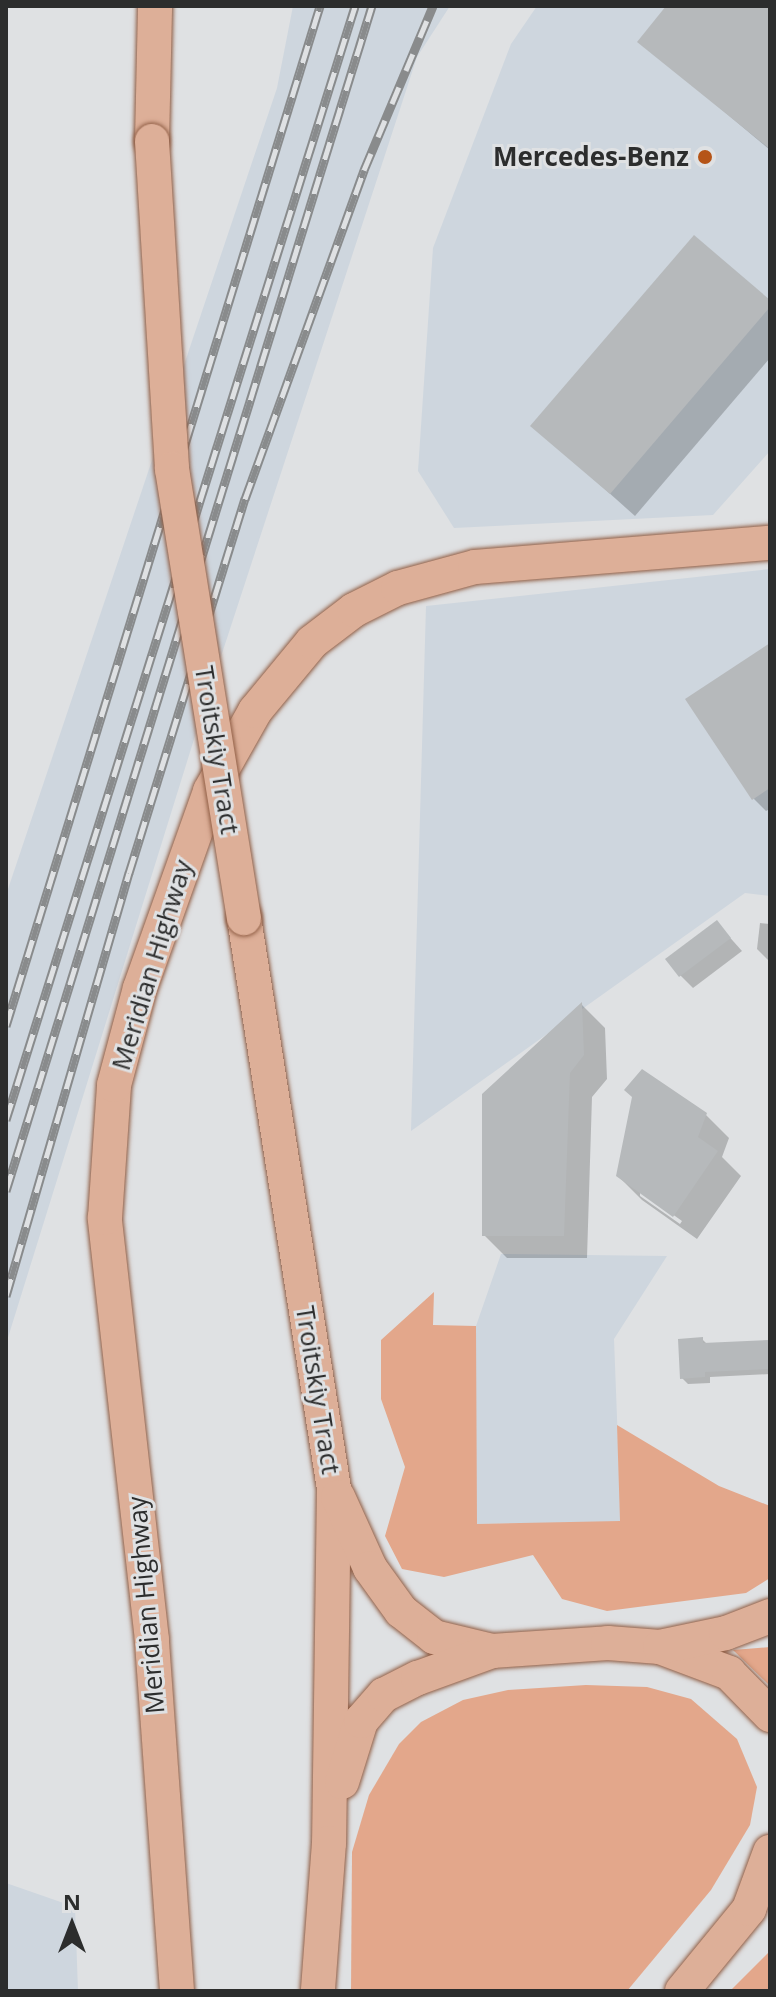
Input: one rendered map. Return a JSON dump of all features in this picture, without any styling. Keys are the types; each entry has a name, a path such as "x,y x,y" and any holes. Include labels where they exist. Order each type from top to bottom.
{"main road":[{"name":"Troitskiy Tract","path":"155,6 152,141 172,469 334,1489 329,1843 318,1991"},
{"name":"Meridian Highway","path":"177,1991 152,1640 105,1218 114,1085 140,988 210,791 255,711 312,642 354,610 398,588 475,567 770,543"},
{"name":"Troitskiy Tract","path":"334,1489 370,1568 401,1611 434,1637 492,1651 608,1643 660,1647 729,1673 770,1715"},
{"path":"660,1647 726,1633 770,1616"},
{"path":"329,1843 348,1753 361,1721 384,1695 418,1678 492,1651"},
{"path":"749,1909 770,1852"},
{"path":"682,1991 770,1881"},
{"path":"323,1935 328,1991"}],"shaded area":[{"path":"293,6 450,6 417,57 195,736 6,1344 6,895 277,88"},
{"path":"537,6 770,6 770,451 713,515 454,528 418,471 433,248 511,44"},
{"path":"770,569 770,896 745,893 411,1131 426,606"},
{"path":"501,1254 667,1256 614,1339 621,1522 476,1524 476,1326"},
{"path":"434,1292 433,1325 476,1326 477,1524 620,1521 617,1425 719,1486 770,1506 770,1578 746,1593 607,1611 562,1599 533,1555 444,1577 402,1569 385,1536 405,1467 381,1399 381,1340"},
{"path":"770,1647 770,1686 733,1650"},
{"path":"586,1685 647,1687 691,1699 737,1739 757,1787 750,1825 711,1890 627,1991 351,1991 352,1852 369,1795 399,1744 421,1722 463,1700 508,1690"},
{"path":"6,1883 75,1907 78,1991 6,1991"},
{"path":"770,1951 770,1991 730,1991"}],"building":[{"path":"666,6 770,6 770,149 637,42"},
{"path":"694,235 770,300 770,307 610,494 530,426"},
{"path":"770,643 770,788 752,800 685,699"},
{"path":"717,920 731,938 679,977 665,959"},
{"path":"582,1002 584,1055 570,1073 564,1236 482,1236 482,1094"},
{"path":"642,1069 707,1113 698,1137 718,1151 673,1217 616,1176 632,1097 624,1090"},
{"path":"703,1337 703,1343 770,1340 770,1369 705,1372 705,1377 680,1379 678,1339"}],"railway":[{"path":"6,1026 320,6"},
{"path":"6,1120 355,6"},
{"path":"6,1191 372,6"},
{"path":"6,1296 129,873 245,499 364,170 433,6"}],"place":[{"name":"Mercedes-Benz","path":"705,157"}]}
